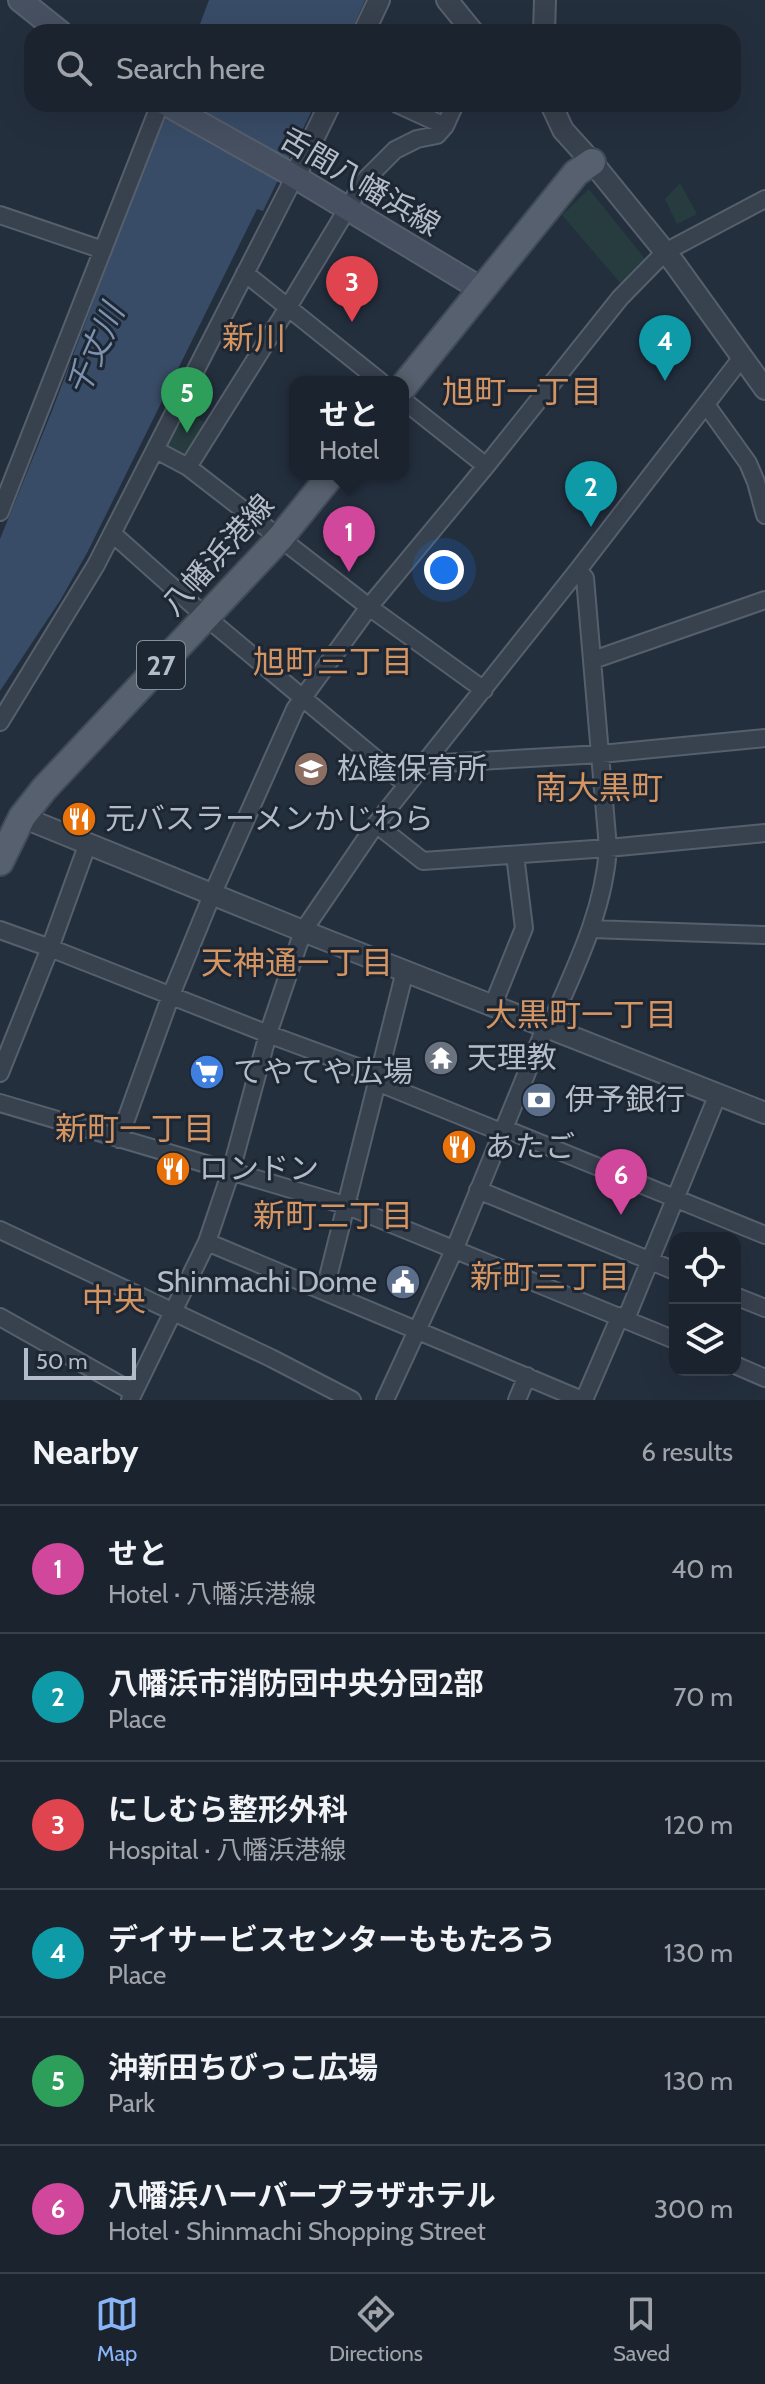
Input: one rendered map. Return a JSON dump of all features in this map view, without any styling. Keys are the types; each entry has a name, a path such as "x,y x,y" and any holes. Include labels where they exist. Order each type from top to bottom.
{"main road":[{"path":"20,0 50,24"},
{"name":"舌間八幡浜線","path":"179,112 291,174 481,289"},
{"path":"409,379 576,173 592,162"},
{"name":"八幡浜港線","path":"0,862 22,817 44,789 280,538 327,480"}],"street":[{"path":"368,24 379,0"},
{"path":"447,0 466,24"},
{"path":"544,24 545,0"},
{"path":"0,512 161,112"},
{"path":"0,722 62,624 113,534 245,273 291,174 326,112"},
{"path":"414,112 445,126"},
{"path":"188,467 364,181 395,150 417,139 437,135 451,112"},
{"path":"555,112 563,130 665,252 765,389"},
{"path":"119,1139 171,995 295,709 369,607 620,298 665,252 765,199"},
{"path":"0,215 103,250"},
{"path":"245,273 373,376"},
{"path":"0,1317 131,1396 207,1242 231,1171 268,1034 303,931 376,824 707,406 743,356"},
{"path":"409,405 486,466"},
{"path":"707,406 748,463 765,515"},
{"path":"156,450 188,467 369,607 484,690"},
{"path":"113,534 302,699 407,785"},
{"path":"385,1400 455,1248 541,1038 549,1028 591,929 606,872 608,848 593,660 585,578 578,570"},
{"path":"593,660 765,600"},
{"path":"425,764 601,754 765,738"},
{"path":"22,817 765,1113"},
{"path":"376,824 423,861 765,833"},
{"path":"0,1073 8,1031 50,948 88,843"},
{"path":"493,1005 524,928 515,855"},
{"path":"591,929 765,935"},
{"path":"0,930 171,995 765,1235"},
{"path":"325,1289 405,971"},
{"path":"207,1242 583,1400 650,1261 718,1094"},
{"path":"0,1103 348,1206 669,1337"},
{"path":"478,1190 669,1269"},
{"path":"0,1230 352,1400"},
{"path":"741,1298 765,1308"},
{"path":"741,1368 765,1378"},
{"path":"517,1400 527,1376"}],"green space":[{"path":"680,183 697,214 677,224 665,199"},
{"path":"589,189 646,260 622,285 562,215"},
{"path":"178,405 207,424 182,464 154,453"}],"water":[{"path":"209,0 365,0 354,24 200,24"},
{"name":"千丈川","path":"165,112 311,112 263,211 257,209 88,551 61,599 0,691 0,539"}],"place":[{"name":"にしむら整形外科","path":"352,322"},
{"name":"デイサービスセンターももたろう","path":"665,381"},
{"name":"沖新田ちびっこ広場","path":"187,433"},
{"name":"八幡浜市消防団中央分団2部","path":"591,527"},
{"name":"せと","path":"349,572"},
{"name":"松蔭保育所","path":"311,769"},
{"name":"元バスラーメンかじわら","path":"79,819"},
{"name":"天理教","path":"441,1058"},
{"name":"てやてや広場","path":"207,1072"},
{"name":"伊予銀行","path":"539,1100"},
{"name":"あたご","path":"459,1147"},
{"name":"ロンドン","path":"173,1169"},
{"name":"八幡浜ハーバープラザホテル","path":"621,1215"},
{"name":"Shinmachi Dome","path":"403,1282"}],"district":[{"name":"新川","path":"254,338"},
{"name":"旭町一丁目","path":"522,392"},
{"name":"旭町三丁目","path":"333,662"},
{"name":"南大黒町","path":"599,788"},
{"name":"天神通一丁目","path":"297,963"},
{"name":"大黒町一丁目","path":"581,1015"},
{"name":"新町一丁目","path":"135,1129"},
{"name":"新町二丁目","path":"333,1216"},
{"name":"新町三丁目","path":"550,1277"},
{"name":"中央","path":"114,1300"}]}
